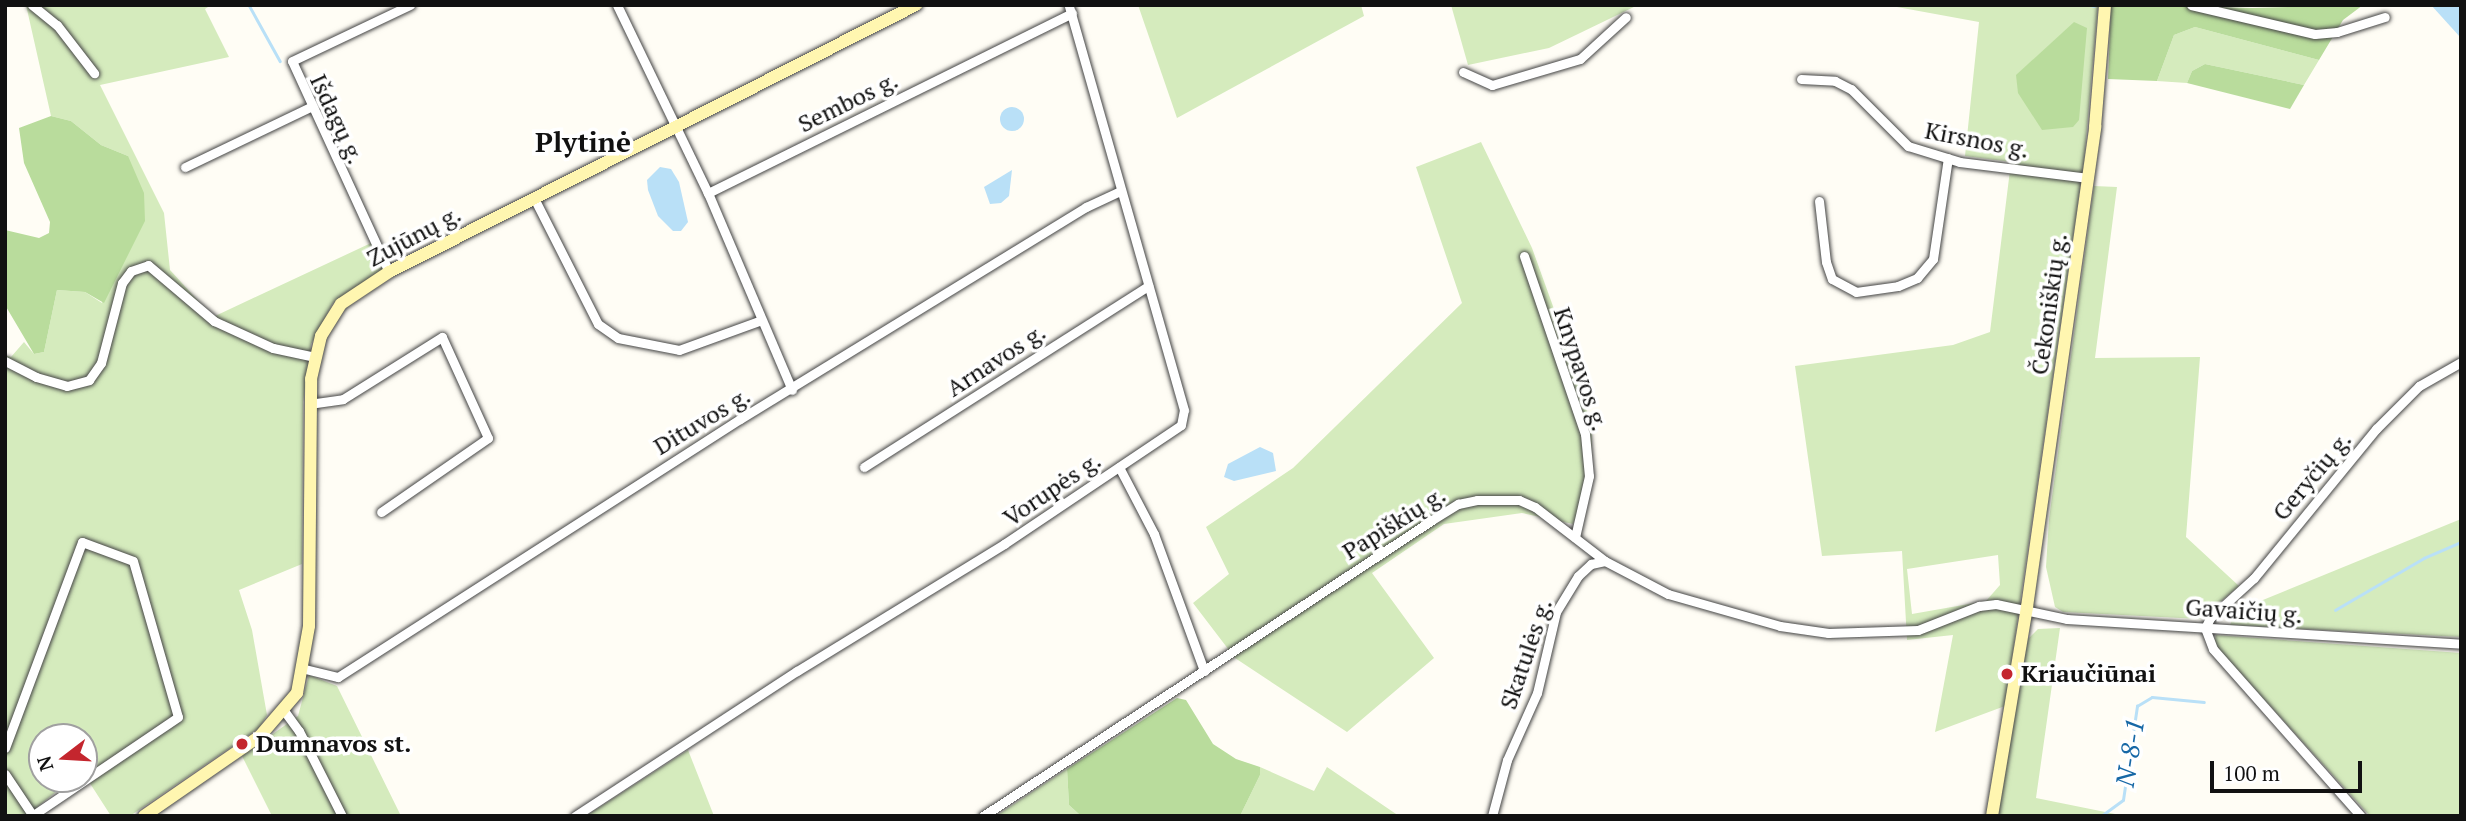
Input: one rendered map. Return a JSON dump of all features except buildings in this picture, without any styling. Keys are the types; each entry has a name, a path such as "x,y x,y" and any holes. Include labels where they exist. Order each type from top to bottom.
{"main road":[{"name":"Zujūnų g.","path":"144,816 260,736 285,712 304,669 309,626 309,404 315,357 329,321 341,304 388,272 916,5"},
{"name":"Čekoniškių g.","path":"1992,816 2027,607 2088,178 2105,5"}],"street":[{"path":"32,5 57,25 94,73"},
{"name":"Išdagų g.","path":"388,272 293,68 296,56 410,5"},
{"path":"617,5 708,193 759,321 792,390"},
{"path":"2190,5 2315,34 2337,33 2385,17"},
{"name":"Vorupės g.","path":"575,816 1171,433 1184,415 1071,9"},
{"name":"Sembos g.","path":"708,193 1071,9"},
{"path":"1463,72 1492,85 1580,59 1591,53 1604,32 1626,17"},
{"name":"Kirsnos g.","path":"1801,79 1835,82 1851,89 1908,146 1948,158 2088,178"},
{"path":"185,167 310,107"},
{"path":"1819,201 1826,262 1832,279 1856,292 1898,286 1917,278 1933,258 1948,158"},
{"name":"Dituvos g.","path":"304,669 338,677 585,516 1086,207 1121,191"},
{"path":"534,198 598,324 618,338 679,350 759,321"},
{"name":"Knypavos g.","path":"1524,256 1585,434 1589,476 1575,537"},
{"path":"5,361 36,377 67,386 79,385 95,374 122,283 139,265 158,268 186,300 214,321 274,348 315,357"},
{"name":"Arnavos g.","path":"864,467 1148,286"},
{"path":"309,404 343,399 442,337 488,438 381,512"},
{"name":"Geryčių g.","path":"2205,628 2210,618 2254,578 2401,403 2441,370 2461,362"},
{"path":"1119,467 1154,534 1204,671"},
{"name":"Papiškių g.","path":"983,816 1458,504 1519,500 1575,537 1605,561 1668,594 1780,626 1828,633 1901,632 1979,606 2027,607"},
{"path":"5,748 82,542 133,561 178,717 33,815 5,774"},
{"name":"Skatulės g.","path":"1492,816 1507,760 1536,693 1556,612 1578,576 1605,561"},
{"name":"Gavaičių g.","path":"2027,607 2067,619 2461,644"},
{"path":"2205,628 2213,649 2361,816"},
{"path":"285,712 299,731 342,816"}],"green space":[{"path":"26,5 211,5 205,9 229,57 100,85 164,213 170,270 213,317 371,243 385,269 333,303 311,344 303,402 302,564 239,590 252,630 267,715 259,728 130,816 111,816 96,793 98,723 28,723 28,793 55,793 26,816 5,816 5,355 11,357 24,342 34,354 44,352 57,290 85,292 102,303 128,156 101,145 71,121 51,116"},
{"path":"1138,5 1361,5 1364,16 1177,118"},
{"path":"1451,5 1638,5 1549,48 1468,65"},
{"path":"1886,5 2098,5 2084,161 2005,706 1935,732 1953,635 1907,640 1902,551 1822,556 1795,366 1953,345 1990,332 2011,162 1965,156 1979,22","holes":["1998,555 2000,585 1986,601 1912,614 1907,569"]},
{"path":"2111,5 2252,8 2363,5 2343,20 2319,60 2195,27 2174,35 2157,81 2108,79"},
{"path":"2074,22 2087,28 2079,120 2073,127 2042,130 2018,93 2016,75"},
{"path":"2195,27 2319,60 2304,85 2205,64 2192,71 2187,83 2157,81 2174,35"},
{"path":"2205,64 2304,85 2290,109 2187,83 2192,71"},
{"path":"51,116 71,121 101,145 128,156 144,193 145,221 104,303 85,292 57,290 44,352 34,354 5,305 5,230 39,238 49,233 50,222 24,163 19,128"},
{"path":"1481,142 1532,248 1567,345 1592,428 1591,482 1573,524 1522,513 1444,524 1372,573 1434,658 1347,732 1235,658 1193,603 1229,574 1206,527 1293,468 1462,303 1416,167"},
{"path":"2094,186 2117,187 2095,358 2200,357 2186,537 2239,586 2200,619 2063,612 2055,607 2046,567 2049,519"},
{"path":"2461,519 2461,637 2230,625 2236,611"},
{"path":"2060,628 2036,798 2125,816 1997,816 2028,639 2038,629"},
{"path":"2216,635 2461,653 2461,816 2370,816 2214,644"},
{"path":"309,675 337,686 401,816 272,816 242,756 298,716"},
{"path":"1177,698 1186,700 1213,744 1236,759 1260,767 1260,775 1240,816 1081,816 1069,805 1067,769"},
{"path":"688,750 714,816 586,816"},
{"path":"1260,767 1314,791 1327,767 1399,816 1240,816 1260,775"},
{"path":"1067,769 1069,805 1081,816 996,816"}],"water":[{"path":"2431,5 2461,5 2461,38 2460,37"},
{"path":"1012,107 1021,110 1024,119 1021,128 1012,131 1003,128 1000,119 1003,110"},
{"path":"660,167 671,169 679,182 688,222 681,231 673,231 658,216 648,190 647,180"},
{"path":"1012,170 1009,196 1001,203 990,204 984,187"},
{"path":"1260,447 1273,453 1276,471 1234,481 1224,477 1228,464"}],"waterway":[{"path":"249,5 280,61"},
{"name":"N-8-1","path":"2335,610 2424,558 2461,542"},
{"name":"N-8-1","path":"2101,816 2123,800 2137,706 2152,697 2204,702"}],"place":[{"name":"Kriaučiūnai","path":"2007,674"},
{"name":"Dumnavos st.","path":"242,744"}],"district":[{"name":"Plytinė","path":"583,142"}]}
